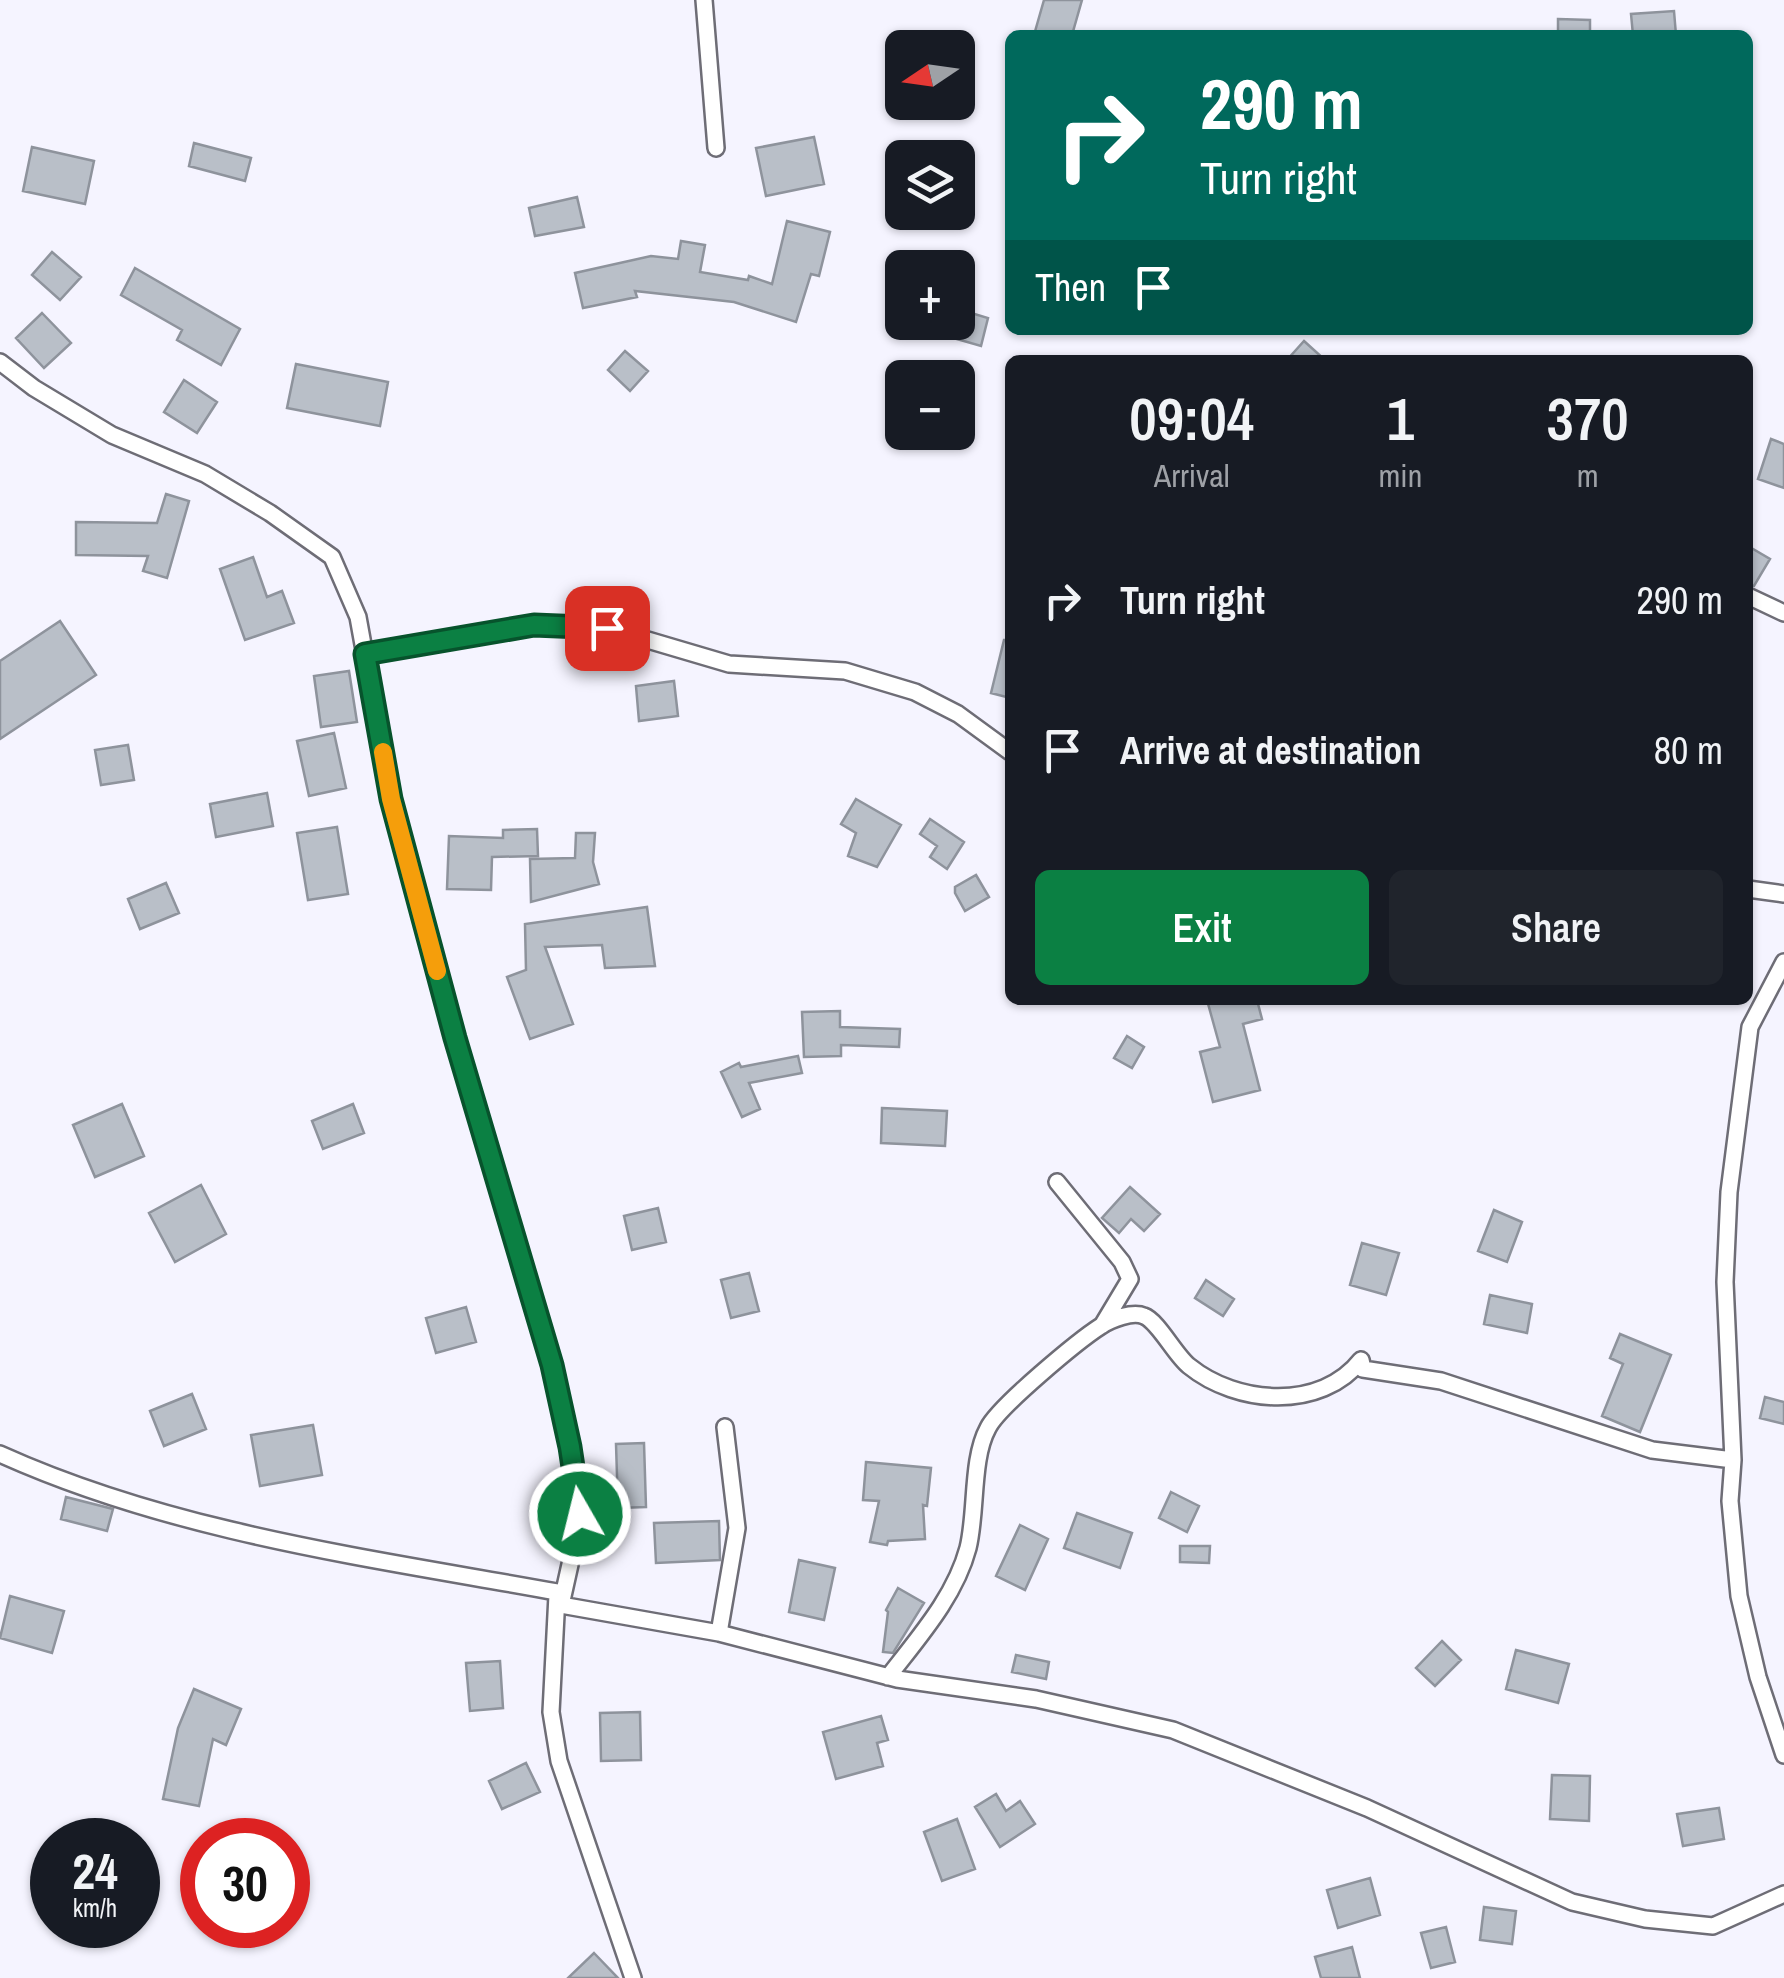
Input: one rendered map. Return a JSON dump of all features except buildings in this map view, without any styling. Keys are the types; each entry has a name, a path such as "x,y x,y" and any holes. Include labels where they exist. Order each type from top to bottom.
{"street":[{"path":"704,0 716,148"},
{"path":"0,362 112,436 205,474 270,512 332,556 358,618 391,799 455,1038 552,1365 570,1447 580,1514 559,1599 551,1712 558,1761 633,1978"},
{"path":"1753,598 1784,613"},
{"path":"365,654 534,625 607,628 728,664 844,670 914,692 958,714 1005,748"},
{"path":"1753,890 1784,894"},
{"path":"1784,962 1777,992 1750,1027 1729,1192 1726,1322 1733,1460 1730,1502 1739,1596 1758,1677 1784,1755"},
{"path":"888,1677 932,1619 967,1552 976,1504 978,1458 988,1426 1014,1398 1103,1324 1130,1279 1122,1262 1058,1182"},
{"path":"1103,1324 1136,1313 1150,1318 1166,1343 1190,1368 1243,1394 1299,1395 1327,1388 1349,1376 1362,1360 1363,1369 1442,1381 1652,1450 1733,1460"},
{"path":"720,1633 737,1528 725,1427"},
{"path":"0,1454 62,1482 238,1533 720,1633 888,1677 1036,1699 1172,1730 1368,1808 1572,1902 1645,1918 1713,1926 1784,1894"}],"slow traffic":[{"path":"383,752 391,799 437,971"}],"route":[{"path":"580,1514 552,1365 455,1038 391,799 365,654 534,625 607,628"}]}
